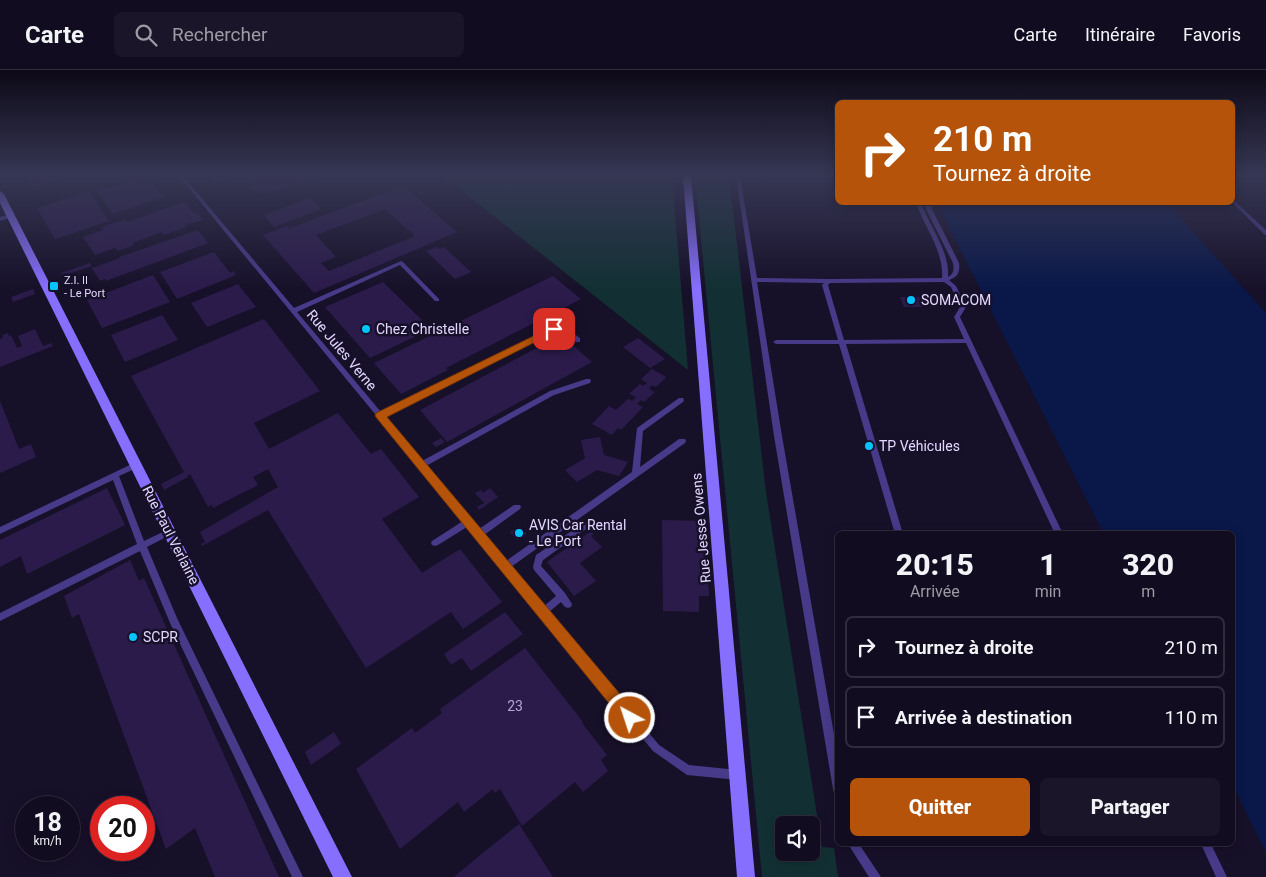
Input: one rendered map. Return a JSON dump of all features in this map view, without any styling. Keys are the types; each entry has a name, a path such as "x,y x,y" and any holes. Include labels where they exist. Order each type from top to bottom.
{"street":[{"name":"Rue Jesse Owens","path":"690,214 746,877"},
{"name":"Rue Paul Verlaine","path":"6,218 136,466 343,877"}],"lane":[{"name":"Rue Jules Verne","path":"212,214 656,748 686,770 738,775"},
{"path":"744,214 778,436 835,771"},
{"path":"923,214 947,271 944,280"},
{"path":"755,280 944,280 953,276 957,270 931,214"},
{"path":"1246,214 1266,233"},
{"path":"293,310 402,263 437,300"},
{"path":"944,280 953,286 963,307 958,317 1058,531"},
{"path":"828,281 825,285 898,531"},
{"path":"380,416 554,329 565,330 578,340"},
{"path":"776,342 969,341"},
{"path":"421,465 552,393 588,381"},
{"path":"636,474 640,430 681,400"},
{"path":"505,567 682,441"},
{"path":"0,531 136,466"},
{"path":"115,475 173,620 298,877"},
{"path":"478,534 517,507"},
{"path":"436,543 468,522"},
{"path":"568,604 537,567 539,558 588,524 595,525"},
{"path":"0,617 169,532"},
{"path":"542,612 562,596"},
{"path":"855,846 876,877"},
{"path":"1207,846 1222,877"}],"green space":[{"path":"491,214 675,214 688,370"},
{"path":"699,214 733,214 766,492 817,816 775,816 775,861 820,861 820,834 822,847 834,848 838,877 762,877"}],"water":[{"path":"942,214 1177,214 1266,313 1266,852 1235,790 1235,531 1102,531"}],"building":[{"path":"40,214 104,214 109,221 55,239"},
{"path":"151,214 198,214 203,220 185,225 187,227 164,235 162,232 132,243 134,245 118,251 115,248 95,255 83,237 103,230 102,227 125,219 127,222"},
{"path":"268,214 309,214 274,227 264,215"},
{"path":"329,214 373,214 316,235 336,257 321,263 329,271 415,236 390,214 435,214 457,232 314,293 263,235 287,226 290,228"},
{"path":"198,230 208,243 106,281 105,279 100,281 92,268 119,257"},
{"path":"436,247 439,249 444,247 471,272 455,279 426,251"},
{"path":"214,252 230,273 234,271 236,275 177,299 160,272"},
{"path":"90,263 92,266 62,276 61,273"},
{"path":"153,275 170,302 102,328 87,300"},
{"path":"553,276 581,299 446,368 448,370 401,394 374,363"},
{"path":"383,282 431,329 370,358 325,307"},
{"path":"238,284 256,307 207,327 191,303"},
{"path":"33,289 35,294 13,302 11,297"},
{"path":"900,297 924,297 928,307 904,307"},
{"path":"162,315 178,340 125,362 111,335"},
{"path":"264,319 320,391 254,423 269,449 338,413 371,454 381,449 419,497 382,519 422,573 460,549 502,602 463,629 451,612 366,668 268,510 202,546 201,544 205,542 200,532 278,487 268,469 253,477 258,485 213,508 212,505 208,507 190,474 188,477 164,490 161,484 184,472 131,376"},
{"path":"35,329 43,346 51,343 53,346 0,367 0,339 3,338 2,335 8,333 9,336 11,335 17,348 22,346 18,336"},
{"path":"561,335 592,362 447,442 420,410"},
{"path":"638,338 665,359 650,368 623,347"},
{"path":"652,369 666,377 656,387 652,385 649,389 655,392 644,402 641,400 637,404 643,407 621,430 618,428 612,435 592,424 609,406 616,410 628,399 632,401 636,397 629,394 640,384 643,386 647,383 641,379"},
{"path":"0,401 19,449 31,444 36,457 0,473"},
{"path":"600,437 604,455 628,462 619,476 597,470 577,482 565,470 585,458 581,440"},
{"path":"441,438 445,442 436,447 432,443"},
{"path":"107,488 125,525 27,574 21,556 0,567 0,540"},
{"path":"490,488 498,497 479,510 477,507 484,503 475,493 481,490 483,493"},
{"path":"662,520 705,521 709,596 699,596 699,612 663,611"},
{"name":"AVIS Car Rental - Le Port","path":"520,526 527,534 517,540 510,532"},
{"path":"592,532 594,534 591,536 602,547 580,563 596,581 574,596 547,562"},
{"path":"130,560 139,581 144,578 279,877 215,877 195,828 166,849 155,819 155,796 146,796 79,614 72,618 64,596"},
{"path":"505,612 523,634 471,671 462,658 451,665 444,654"},
{"path":"525,648 607,755 601,760 608,771 583,792 575,782 522,826 500,789 495,793 493,789 464,812 458,802 400,849 356,769 412,728 415,733 442,713 440,709"},
{"path":"334,732 341,744 311,765 305,752"},
{"path":"519,824 553,877 454,877 479,856"}],"place":[{"name":"Z.I. II - Le Port","path":"54,286"},
{"name":"SOMACOM","path":"911,300"},
{"name":"Chez Christelle","path":"366,329"},
{"name":"TP Véhicules","path":"869,446"},
{"name":"AVIS Car Rental - Le Port","path":"519,533"},
{"name":"SCPR","path":"133,637"}],"route":[{"path":"554,329 380,416 630,718"}]}
